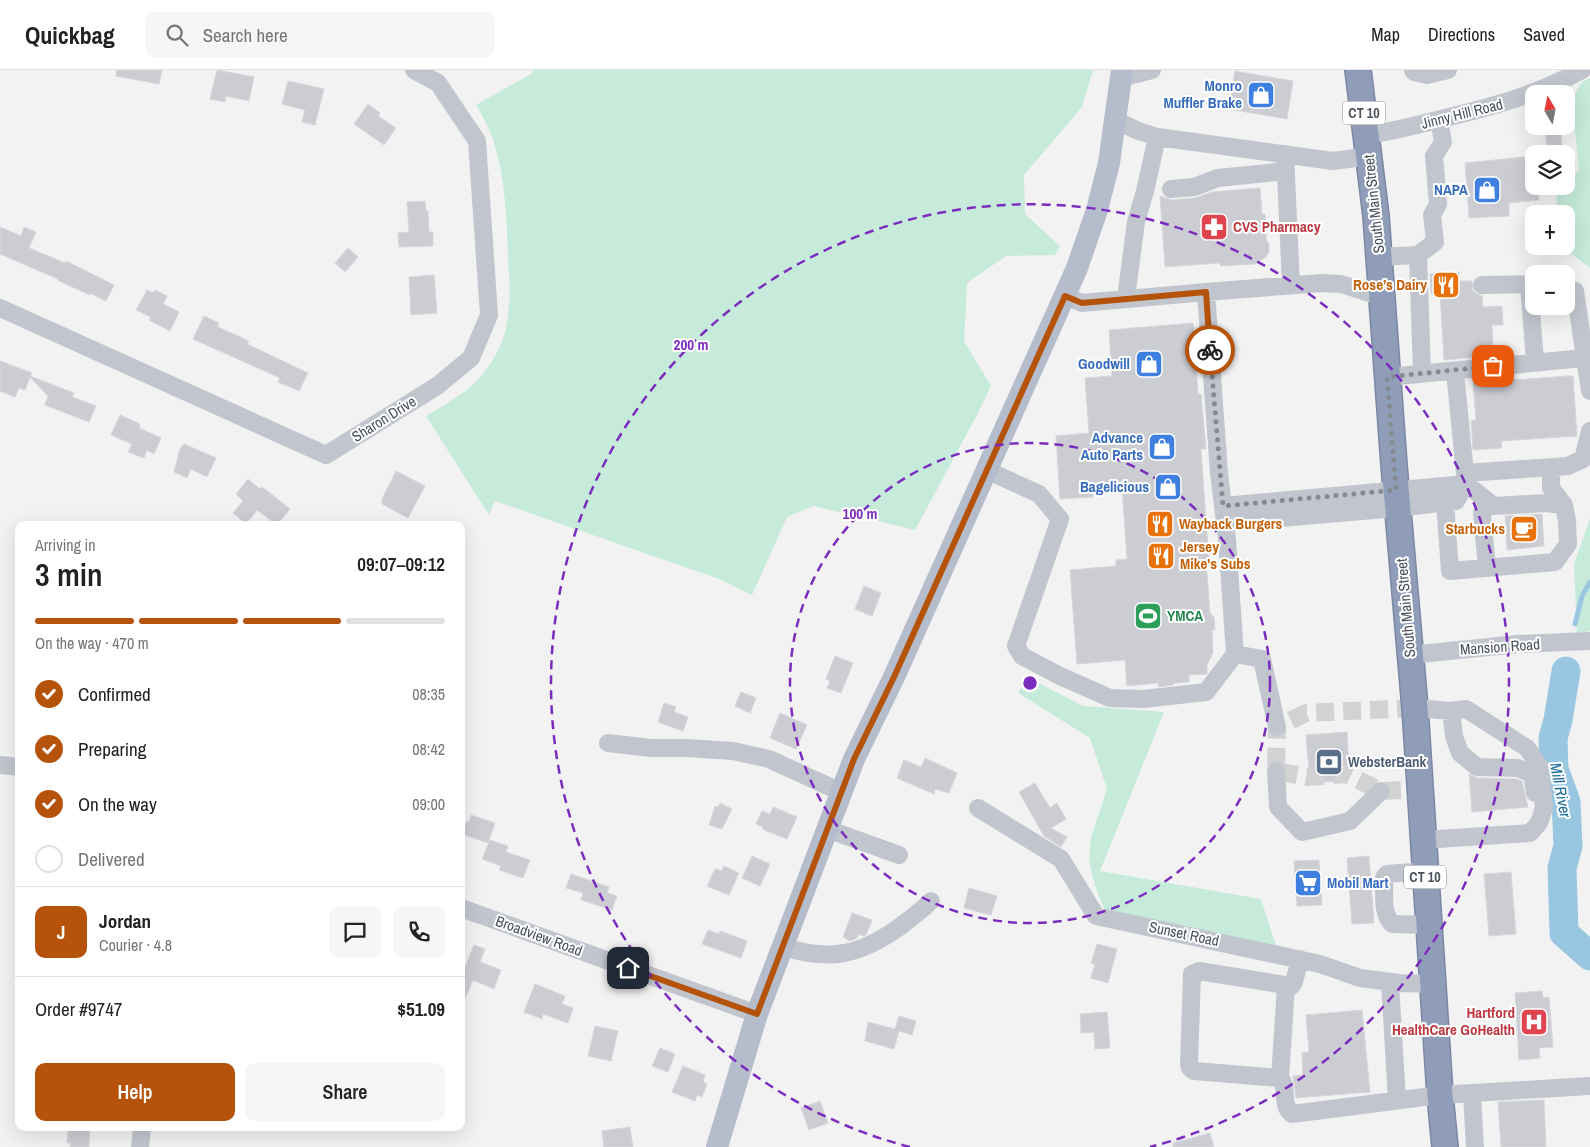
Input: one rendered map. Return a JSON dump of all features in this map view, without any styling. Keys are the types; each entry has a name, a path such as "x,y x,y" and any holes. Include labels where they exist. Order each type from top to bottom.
{"highway":[{"name":"South Main Street","path":"1358,70 1379,257 1414,708 1445,1147"}],"main road":[{"path":"719,1147 757,1014 854,759 894,677 1077,268 1097,210 1109,163 1122,74"}],"street":[{"name":"Sharon Drive","path":"0,308 326,455 437,386 471,358 490,315 477,141 438,84 414,70"},
{"path":"1122,74 1152,70"},
{"path":"1413,70 1414,72 1427,75 1448,70"},
{"name":"Jinny Hill Road","path":"1285,163 1333,161 1368,146 1398,130 1513,101 1551,86 1582,70"},
{"path":"1116,120 1136,130 1157,137 1285,163"},
{"path":"1379,257 1418,255 1435,242 1432,215 1438,204 1434,156 1443,142 1439,120"},
{"path":"1126,298 1136,222 1157,187 1157,137"},
{"path":"1157,187 1218,178 1285,163"},
{"path":"1285,163 1292,285"},
{"path":"1157,187 1194,187 1218,178"},
{"path":"1418,255 1422,374"},
{"path":"1065,296 1082,303 1292,285 1341,284 1382,297"},
{"path":"1482,285 1525,284"},
{"path":"1575,291 1590,391"},
{"path":"986,470 1039,494 1060,519 1016,646 1022,656 1060,676 1110,698 1143,699 1206,692 1235,654 1206,292"},
{"path":"1533,315 1535,362"},
{"path":"1387,377 1584,358"},
{"path":"1224,514 1397,499 1456,501 1465,478 1455,371"},
{"path":"1397,499 1465,478 1568,466 1583,459 1590,431"},
{"path":"1445,502 1450,571 1554,562 1568,544 1564,505 1551,488 1551,468"},
{"path":"1465,478 1494,506 1545,503 1564,505"},
{"path":"1486,500 1482,513 1487,568"},
{"name":"Mansion Road","path":"1410,655 1518,644 1590,641"},
{"path":"1235,654 1262,659 1277,727"},
{"path":"1414,708 1451,711 1466,710 1527,748 1540,767 1544,808 1539,823 1530,832 1423,840"},
{"path":"1451,711 1454,736 1460,753 1477,768 1518,768 1532,774 1539,823"},
{"path":"608,743 650,748 733,751 769,759 841,792"},
{"path":"0,765 15,767"},
{"path":"1276,770 1278,807 1302,832 1350,821 1381,791"},
{"name":"Sunset Road","path":"978,808 1061,859 1096,916 1300,959 1360,978 1432,984"},
{"path":"828,828 899,855"},
{"path":"1425,871 1387,874 1384,878 1385,910 1386,917 1392,924 1428,925"},
{"path":"782,947 805,954 824,955 848,953 863,949 921,912 931,901"},
{"name":"Broadview Road","path":"465,909 757,1014"},
{"path":"1280,1078 1194,1071 1190,1068 1192,974 1199,972 1291,986 1294,982 1300,959"},
{"path":"1390,982 1397,1100"},
{"path":"1286,986 1280,1078 1284,1085 1286,1107 1292,1114 1397,1100 1590,1086"},
{"path":"1472,1094 1475,1147"},
{"path":"140,1147 142,1131"}],"green space":[{"path":"534,70 1093,70 1082,107 1024,175 1025,214 1060,246 1055,255 1006,256 967,283 964,341 991,386 915,530 814,506 787,517 752,595 719,579 495,501 489,515 426,416 474,384 489,366 504,335 510,293 505,197 493,140 486,122 476,105 531,74"},
{"path":"1590,78 1590,268 1573,255 1575,255 1575,205 1557,205 1556,195 1575,195 1575,174 1579,171 1575,130 1575,94 1582,82"},
{"path":"1590,518 1590,631 1577,634 1574,564"},
{"path":"1027,677 1083,706 1164,712 1100,871 1261,899 1277,949 1105,911 1095,886 1089,860 1091,837 1107,789 1090,738 1018,693"}],"building":[{"path":"117,70 162,70 159,84 116,76"},
{"path":"217,70 254,77 249,101 226,96 225,102 210,99"},
{"name":"Monro Muffler Brake","path":"1235,71 1293,81 1287,119 1229,109"},
{"path":"288,81 324,89 315,125 302,122 305,110 282,104"},
{"path":"368,104 380,113 378,116 396,128 384,145 354,124"},
{"path":"1546,135 1561,135 1562,145 1547,145"},
{"name":"NAPA","path":"1525,157 1525,195 1539,195 1539,200 1509,203 1509,216 1469,218 1465,163"},
{"name":"CVS Pharmacy","path":"1260,188 1262,214 1265,214 1266,239 1269,244 1269,252 1266,257 1255,264 1220,266 1220,263 1165,267 1160,196 1172,200 1195,198 1212,192"},
{"path":"425,201 426,211 428,211 429,232 433,232 433,246 399,247 398,233 409,232 407,202"},
{"path":"0,227 21,236 24,227 36,232 29,248 65,263 66,261 114,285 106,301 0,254"},
{"path":"348,248 358,257 345,272 335,263"},
{"path":"1459,272 1459,281 1472,281 1473,291 1482,296 1483,307 1502,306 1503,325 1492,325 1493,356 1444,360 1440,293 1431,294 1430,274"},
{"path":"434,275 437,313 411,315 409,277"},
{"path":"147,290 153,293 155,290 167,296 163,304 179,312 170,331 149,320 151,317 136,310"},
{"path":"204,316 219,323 218,327 249,341 247,344 308,373 299,391 278,382 280,378 193,339"},
{"path":"1193,323 1198,394 1201,394 1206,449 1201,449 1209,561 1206,561 1210,613 1214,617 1215,630 1212,630 1213,653 1207,665 1207,674 1189,675 1189,682 1159,687 1158,683 1127,686 1125,660 1077,664 1070,570 1116,566 1116,560 1127,559 1122,488 1093,490 1093,497 1060,499 1056,436 1089,433 1085,378 1112,376 1109,330"},
{"path":"0,361 32,373 30,376 74,393 72,397 96,406 89,422 45,405 48,396 30,377 25,390 19,388 15,397 0,391"},
{"path":"1573,376 1577,436 1501,441 1502,448 1473,450 1471,421 1476,420 1473,383"},
{"path":"120,415 140,424 139,428 161,438 154,454 147,450 144,458 128,452 132,444 111,435"},
{"path":"184,444 216,458 207,477 191,469 187,478 174,472 180,449"},
{"path":"396,471 425,486 408,518 382,504 382,499"},
{"path":"248,479 260,489 262,487 290,509 280,521 272,521 257,510 248,521 242,521 233,513 243,501 236,494"},
{"name":"Starbucks","path":"1542,514 1544,546 1507,550 1505,516"},
{"path":"864,586 881,593 872,616 855,609"},
{"path":"835,656 853,663 841,693 827,688 830,681 826,679"},
{"path":"741,692 756,698 750,713 735,706"},
{"path":"664,703 676,707 674,712 688,717 683,731 658,722"},
{"path":"780,713 807,725 796,749 770,738"},
{"name":"WebsterBank","path":"1347,732 1349,768 1340,769 1340,781 1322,782 1321,770 1309,771 1306,735"},
{"path":"925,758 957,773 949,793 935,789 934,794 897,778 904,760 921,767"},
{"path":"1469,774 1477,778 1516,779 1522,781 1528,807 1472,812"},
{"path":"1035,783 1050,808 1057,803 1066,819 1051,828 1067,837 1061,847 1044,836 1019,792"},
{"path":"720,803 732,809 722,829 709,825 715,806 718,807"},
{"path":"773,807 797,817 787,839 762,829 763,827 756,824 762,811 770,814"},
{"path":"471,815 495,823 488,843 465,835 465,826 467,821 469,822"},
{"path":"490,840 508,846 506,852 530,860 523,878 499,870 501,866 482,859"},
{"path":"752,856 770,864 760,886 742,878"},
{"path":"1369,856 1374,923 1352,924 1347,858"},
{"name":"Mobil Mart","path":"1319,860 1322,905 1297,906 1294,861"},
{"path":"724,866 739,873 729,895 707,886 715,869 722,871"},
{"path":"1511,872 1516,934 1489,936 1484,874"},
{"path":"571,874 609,887 607,893 617,896 612,910 581,900 583,893 566,888"},
{"path":"969,888 997,896 991,915 964,908"},
{"path":"852,913 872,920 866,935 859,934 857,938 850,941 843,937"},
{"path":"708,930 719,934 720,931 747,941 741,958 702,944"},
{"path":"1097,944 1117,949 1108,983 1091,978 1095,964 1091,963"},
{"path":"474,945 485,949 480,962 501,970 494,989 473,980 465,999 465,967"},
{"path":"535,984 565,996 562,1004 573,1008 568,1023 543,1014 542,1019 524,1012"},
{"name":"Hartford HealthCare GoHealth","path":"1542,991 1543,998 1549,997 1553,1047 1539,1048 1540,1058 1519,1060 1515,993"},
{"path":"1362,1010 1370,1092 1296,1098 1293,1076 1303,1075 1302,1053 1309,1052 1306,1015"},
{"path":"1107,1012 1110,1048 1095,1049 1094,1032 1081,1033 1080,1014"},
{"path":"899,1016 916,1021 912,1035 899,1031 894,1049 865,1041 868,1022 895,1029"},
{"path":"595,1026 618,1031 611,1061 588,1056"},
{"path":"660,1048 675,1054 668,1072 652,1066"},
{"path":"683,1066 705,1075 703,1082 707,1084 702,1097 697,1095 695,1101 672,1092"},
{"path":"1544,1100 1546,1147 1501,1147 1498,1102"},
{"path":"820,1101 828,1123 809,1130 801,1108"},
{"path":"630,1127 633,1147 604,1147 602,1131"},
{"path":"68,1131 90,1131 89,1147 70,1147 71,1143 67,1143"},
{"path":"1210,1133 1214,1147 1173,1147 1173,1143"}],"waterway":[{"name":"Mill River","path":"1575,624 1582,596 1590,582"},
{"name":"Mill River","path":"1566,671 1553,738 1554,769 1566,802 1568,846 1562,868 1564,933 1590,956"}],"tunnel":[{"path":"1415,708 1306,713 1277,727 1276,771 1307,777 1346,774 1381,791 1420,789"}],"way so far":[{"path":"1210,350 1223,506 1396,490 1387,377 1493,366"}],"place":[{"name":"Monro Muffler Brake","path":"1261,95"},
{"name":"NAPA","path":"1487,190"},
{"name":"CVS Pharmacy","path":"1214,227"},
{"name":"Rose’s Dairy","path":"1446,285"},
{"name":"Goodwill","path":"1149,364"},
{"name":"Advance Auto Parts","path":"1162,447"},
{"name":"Bagelicious","path":"1168,487"},
{"name":"Wayback Burgers","path":"1160,524"},
{"name":"Starbucks","path":"1524,529"},
{"name":"Jersey Mike's Subs","path":"1161,556"},
{"name":"YMCA","path":"1148,616"},
{"name":"WebsterBank","path":"1329,762"},
{"name":"Mobil Mart","path":"1308,883"},
{"name":"Hartford HealthCare GoHealth","path":"1534,1022"}],"route":[{"path":"628,968 757,1014 854,759 894,677 1065,296 1082,303 1206,292 1210,350"}]}
